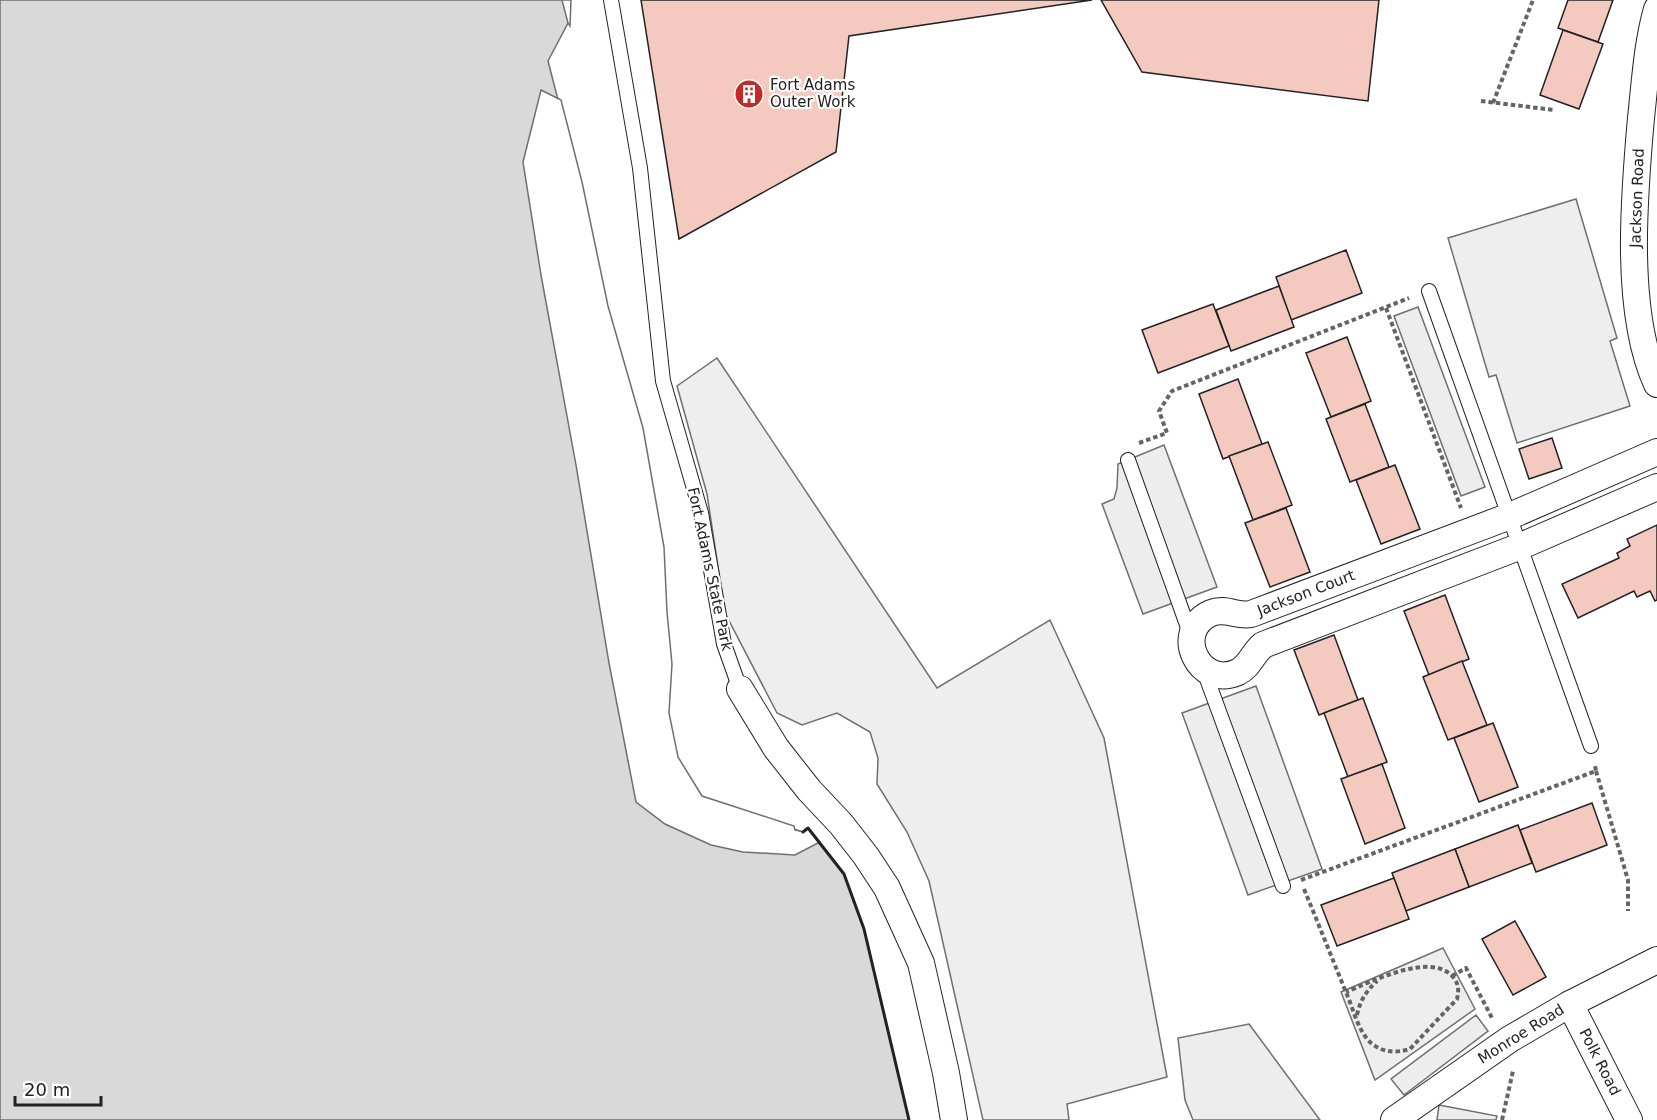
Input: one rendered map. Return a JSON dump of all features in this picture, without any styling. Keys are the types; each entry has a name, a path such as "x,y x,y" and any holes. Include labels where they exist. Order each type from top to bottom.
{"street":[{"name":"Jackson Road","path":"1657,9 1650,47 1638,149 1635,254 1640,334 1657,384"},
{"name":"Jackson Court","path":"1191,638 1197,624 1204,616 1214,612 1224,610 1245,615 1251,614 1510,516 1657,452"},
{"path":"1191,638 1193,654 1203,667 1217,674 1228,675 1239,672 1248,665 1263,645 1521,546 1657,487"},
{"name":"Fort Adams State Park","path":"740,689 776,748 808,790 841,824 866,856 892,897 921,963 946,1073 954,1120"},
{"name":"Monroe Road","path":"1394,1120 1510,1039 1570,1004 1657,960"},
{"name":"Polk Road","path":"1570,1004 1629,1120"}],"lane":[{"name":"Fort Adams State Park","path":"611,0 640,168 663,381 701,513 724,644 740,689"},
{"path":"1429,291 1592,746"},
{"path":"1128,460 1191,638"},
{"path":"1203,667 1283,886"}],"path":[{"path":"1493,103 1533,0"},
{"path":"1482,101 1554,110"},
{"path":"1128,460 1121,450 1167,433 1159,411 1172,391 1429,291"},
{"path":"1386,308 1470,531"},
{"path":"1592,746 1596,771 1628,880 1628,911"},
{"path":"1283,886 1596,771"},
{"path":"1300,880 1361,1029 1370,1042 1385,1052 1401,1052 1410,1048 1457,999 1459,992 1458,983 1452,976 1437,968 1398,971 1346,992"},
{"path":"1452,976 1466,968 1497,1028 1510,1039 1517,1057 1502,1120"},
{"path":"1356,1017 1359,1005 1367,991 1380,979"}],"shaded area":[{"path":"0,0 568,0 568,23 548,61 563,119 675,758 700,799 803,832 808,828 844,874 864,929 909,1120 0,1120"},
{"path":"1576,199 1617,338 1610,341 1630,406 1517,443 1496,375 1489,377 1448,238"},
{"path":"1418,307 1485,487 1461,496 1394,316"},
{"path":"717,358 937,688 1050,620 1104,738 1167,1077 1067,1104 1069,1120 983,1120 929,881 907,832 877,784 878,758 870,732 837,713 802,725 777,713 725,613 707,494 677,386"},
{"path":"1164,445 1217,587 1143,614 1102,504 1114,499 1118,464"},
{"path":"1256,686 1322,869 1248,895 1182,713"},
{"path":"1443,948 1475,1009 1375,1080 1341,992"},
{"path":"1476,1015 1488,1031 1404,1095 1391,1079"},
{"path":"1249,1024 1320,1120 1193,1120 1185,1100 1178,1038"},
{"path":"1439,1105 1497,1116 1496,1120 1437,1120"}],"pier":[{"path":"562,0 571,0 570,26 568,23"},
{"path":"541,90 561,100 582,182 608,306 643,428 664,547 672,664 669,713 678,757 702,796 794,826 795,830 803,832 808,828 820,842 795,855 743,852 711,845 665,824 636,802 609,663 523,162"}],"building":[{"name":"Fort Adams Outer Work","path":"641,0 1092,0 849,36 836,152 679,239"},
{"path":"1101,0 1379,0 1368,101 1142,72"},
{"path":"1568,0 1613,0 1598,42 1558,28"},
{"path":"1563,30 1603,44 1579,109 1540,95"},
{"path":"1346,250 1362,293 1291,320 1276,277"},
{"path":"1279,286 1294,327 1231,351 1216,310"},
{"path":"1213,304 1229,346 1158,373 1142,330"},
{"path":"1347,337 1371,401 1331,417 1306,353"},
{"path":"1238,379 1262,444 1223,459 1199,394"},
{"path":"1365,404 1389,467 1350,482 1326,419"},
{"path":"1552,438 1562,468 1529,479 1519,449"},
{"path":"1268,442 1292,505 1253,520 1229,456"},
{"path":"1395,465 1420,529 1381,544 1356,480"},
{"path":"1286,508 1310,572 1270,587 1245,523"},
{"path":"1657,525 1657,600 1655,601 1650,591 1637,597 1634,591 1578,618 1562,584 1619,558 1617,553 1630,546 1627,539"},
{"path":"1445,595 1469,659 1429,675 1404,611"},
{"path":"1334,635 1358,700 1319,715 1294,650"},
{"path":"1462,661 1487,725 1448,740 1423,677"},
{"path":"1363,698 1387,762 1348,777 1324,713"},
{"path":"1493,723 1518,787 1479,802 1454,738"},
{"path":"1382,764 1405,828 1365,844 1341,779"},
{"path":"1592,803 1607,845 1536,872 1520,830"},
{"path":"1518,825 1532,863 1469,887 1455,849"},
{"path":"1455,849 1469,887 1406,911 1392,873"},
{"path":"1394,878 1409,919 1337,946 1321,905"},
{"path":"1515,921 1546,977 1513,995 1482,939"}],"wall":[{"path":"803,832 808,828 844,874 864,929 909,1120"}],"place":[{"name":"Fort Adams Outer Work","path":"749,94"}]}
